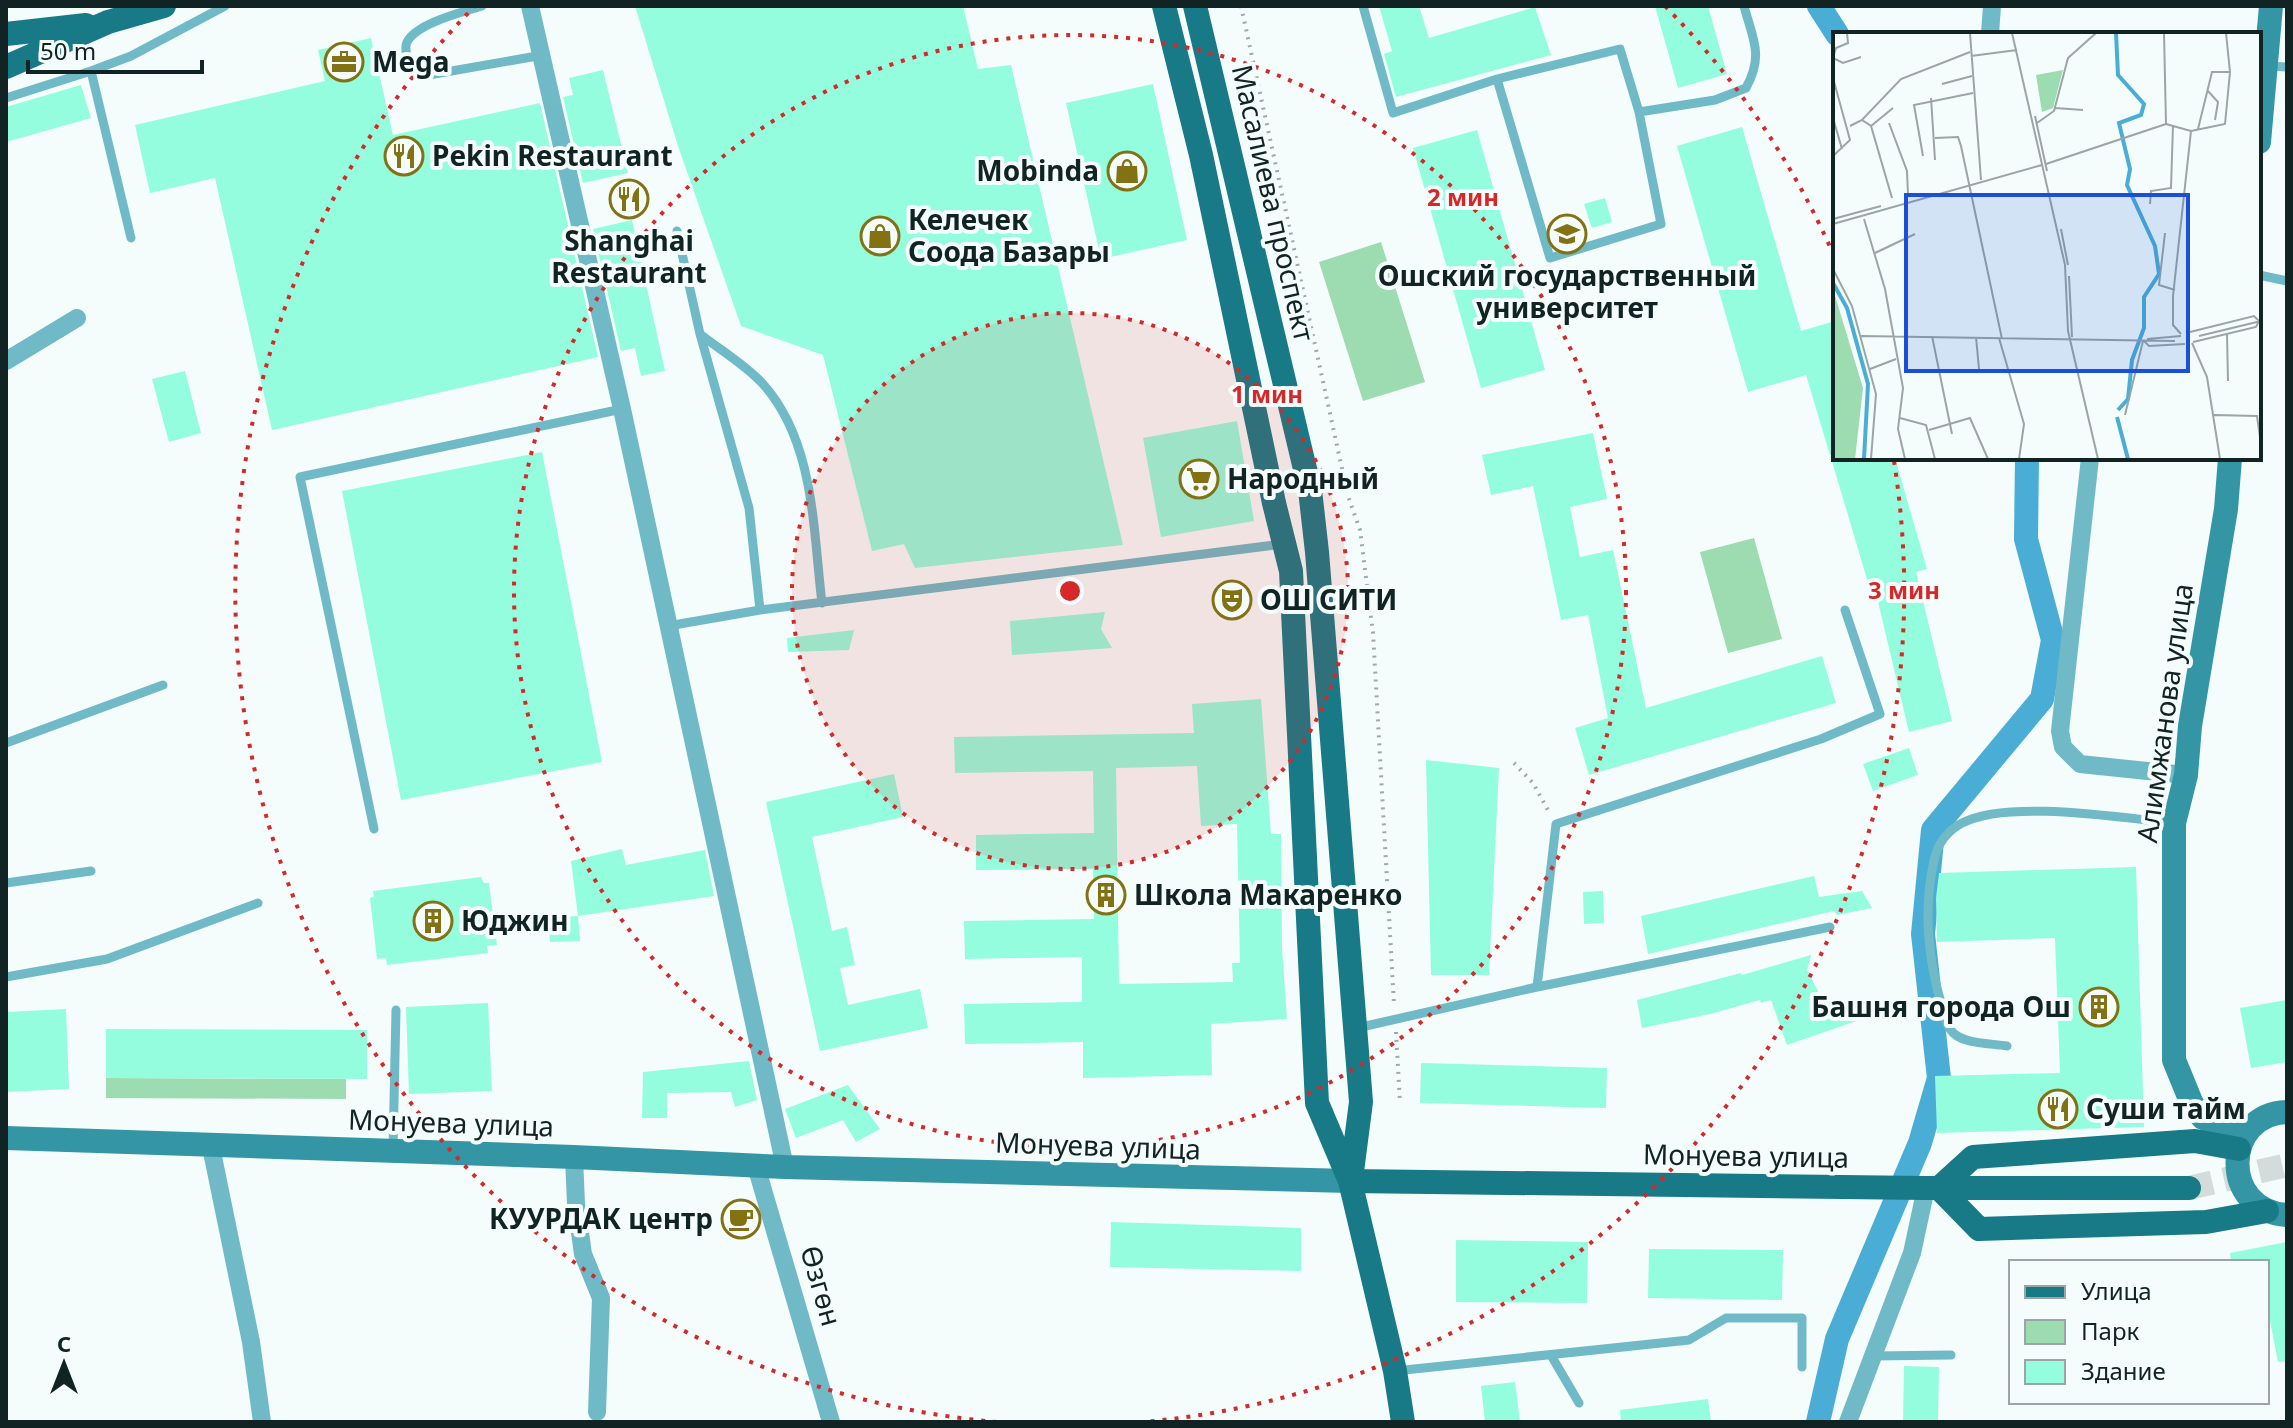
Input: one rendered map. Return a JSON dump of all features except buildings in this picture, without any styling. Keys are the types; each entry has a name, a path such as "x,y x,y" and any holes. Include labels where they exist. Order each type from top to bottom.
{"main road":[{"path":"6,67 108,22 164,6"},
{"path":"1164,6 1201,155 1291,571 1317,1103 1350,1181 1395,1371 1403,1422"},
{"name":"Масалиева проспект","path":"1195,6 1310,490 1357,1028 1361,1102 1350,1181"},
{"path":"2261,133 2276,66 2271,6"},
{"path":"6,34 108,22"},
{"name":"Алимжанова улица","path":"2230,460 2226,509 2190,726 2186,775 2174,823 2174,1060 2192,1104 2203,1118 2242,1142"},
{"path":"2277,1213 2254,1203 2238,1178 2242,1142 2254,1124 2267,1116 2287,1112"},
{"name":"Монуева улица","path":"6,1138 785,1167 1350,1181 1884,1188 2189,1188"},
{"path":"2242,1142 2195,1141 1973,1157 1926,1188 1979,1229 2206,1222 2277,1213"}],"street":[{"path":"530,6 622,409 785,1167"},
{"path":"1990,32 1992,6"},
{"path":"6,361 77,318"},
{"path":"2090,460 2060,731 2063,747 2080,764 2186,775"},
{"path":"211,1147 251,1342 262,1422"},
{"path":"574,1157 583,1254 601,1298 597,1412"},
{"name":"Өзгөн","path":"756,1166 831,1422"},
{"path":"1848,1422 1912,1253 1926,1188"}],"lane":[{"path":"6,98 131,56 225,6"},
{"path":"482,6 439,20 415,34 407,42 406,48 414,73 423,76 543,55"},
{"path":"1363,6 1393,113 1497,79 1620,49 1639,112 1661,224 1550,258 1497,79"},
{"path":"1639,112 1715,100 1746,88 1755,71 1756,50 1744,6"},
{"path":"91,71 131,238"},
{"path":"677,231 700,334 749,508 760,610"},
{"path":"2261,275 2287,281"},
{"path":"700,334 763,384 792,428 808,485 822,603"},
{"path":"374,829 300,477 622,409"},
{"path":"668,626 760,610 1285,544"},
{"path":"1537,987 1556,824 1821,739 1880,714 1845,610"},
{"path":"6,743 163,685"},
{"path":"2007,1046 1958,1037 1950,1030 1936,988 1930,951 1929,912 1934,859 1944,838 1966,821 2001,812 2074,814 2174,823"},
{"path":"6,883 91,871"},
{"path":"6,977 107,959 258,903"},
{"path":"1357,1028 1537,987 1830,927"},
{"path":"393,1152 396,1010"},
{"path":"1395,1371 1552,1357 1689,1340 1726,1318 1802,1318 1802,1367"},
{"path":"1874,1356 1951,1355"},
{"path":"1552,1357 1579,1403"}],"path":[{"path":"1514,763 1533,783 1556,824"}],"green space":[{"path":"1381,242 1425,382 1363,401 1319,262"},
{"path":"1754,538 1782,639 1728,653 1700,552"},
{"path":"106,1078 346,1079 346,1099 106,1098"}],"waterway":[{"path":"1819,6 1836,32"},
{"path":"1818,1422 1837,1339 1920,1143 1939,1078 1923,934 1933,830 2042,699 2053,640 2026,539 2027,460"}],"tunnel":[{"path":"2189,1188 2287,1165"}],"place":[{"name":"Mega","path":"344,62"},
{"name":"Pekin Restaurant","path":"404,156"},
{"name":"Mobinda","path":"1127,171"},
{"name":"Shanghai Restaurant","path":"629,199"},
{"name":"Ошский государственный университет","path":"1567,234"},
{"name":"Келечек Соода Базары","path":"880,236"},
{"name":"Народный","path":"1199,479"},
{"name":"ОШ СИТИ","path":"1232,600"},
{"name":"Школа Макаренко","path":"1106,895"},
{"name":"Юджин","path":"433,921"},
{"name":"Башня города Ош","path":"2099,1007"},
{"name":"Суши тайм","path":"2058,1109"},
{"name":"КУУРДАК центр","path":"741,1219"}]}
